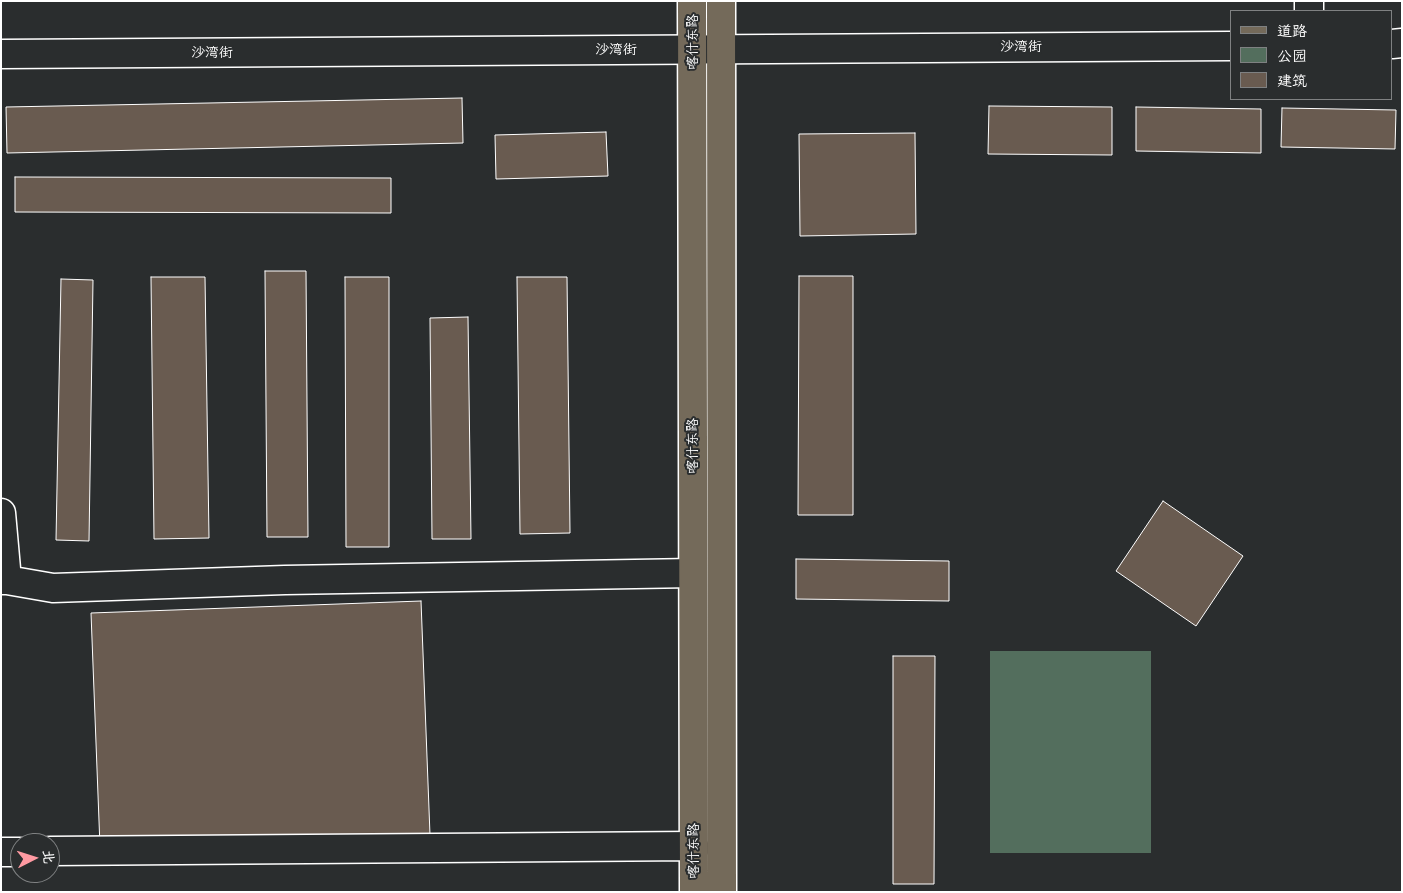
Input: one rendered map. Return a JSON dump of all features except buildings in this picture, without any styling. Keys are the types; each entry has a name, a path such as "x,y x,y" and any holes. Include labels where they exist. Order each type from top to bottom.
{"main road":[{"name":"喀什东路","path":"692,1 694,892"},
{"name":"喀什东路","path":"721,1 722,892"}],"street":[{"name":"沙湾街","path":"1,54 1230,46"},
{"path":"1,513 4,580 53,588 295,580 693,573"},
{"path":"60,851 694,847"}],"green space":[{"path":"990,651 1151,651 1151,853 990,853"}]}
